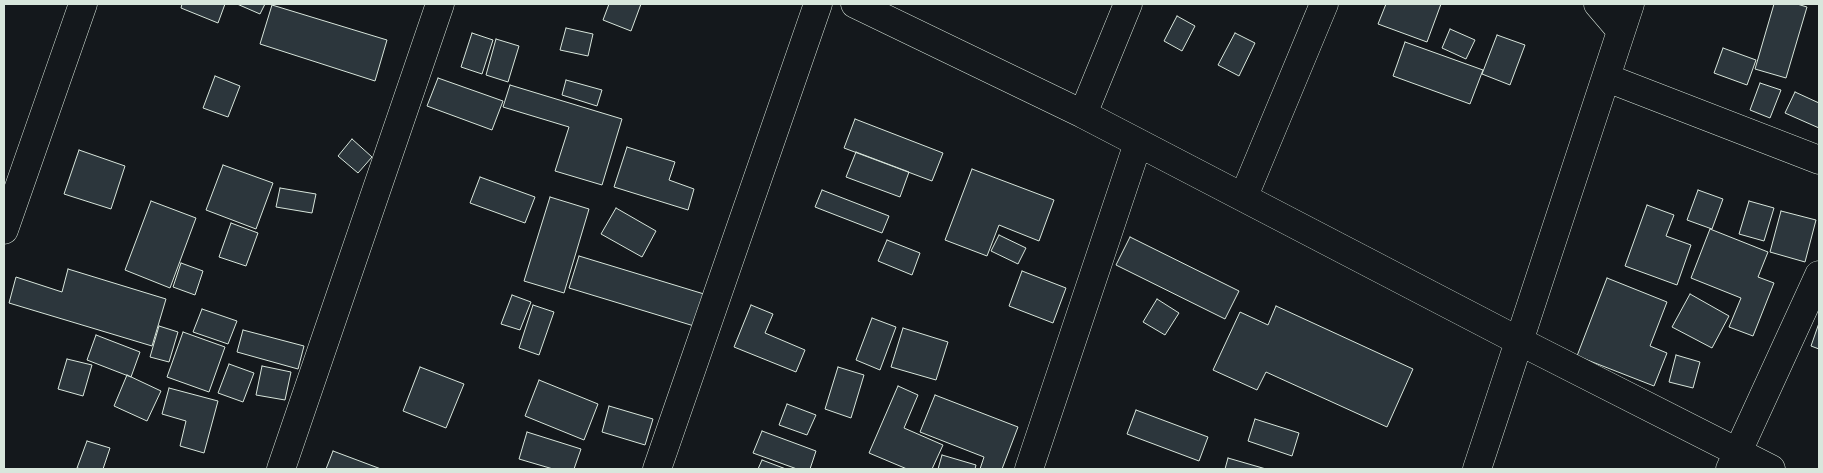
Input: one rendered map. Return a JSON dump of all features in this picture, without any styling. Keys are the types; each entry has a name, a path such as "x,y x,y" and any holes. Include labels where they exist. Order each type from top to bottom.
{"street":[{"path":"4,230 83,4"},
{"path":"281,469 440,4"},
{"path":"657,469 818,4"},
{"path":"855,4 1083,114 1244,196 1519,341 1734,461 1771,469"},
{"path":"1083,114 1128,4"},
{"path":"1244,196 1324,4"},
{"path":"1598,4 1621,31"},
{"path":"1477,469 1630,4"},
{"path":"1607,78 1819,160"},
{"path":"1029,469 1138,143"},
{"path":"1734,461 1819,275"}],"building":[{"path":"182,4 225,4 218,23 181,8"},
{"path":"237,4 265,4 260,14"},
{"path":"609,4 641,4 631,31 603,20"},
{"path":"1386,4 1441,4 1427,42 1378,24"},
{"path":"1774,4 1797,4 1807,7 1786,78 1755,69"},
{"path":"272,5 387,40 375,81 260,44"},
{"path":"1177,16 1195,26 1182,51 1164,41"},
{"path":"566,28 593,34 588,56 560,50"},
{"path":"1450,29 1475,40 1466,59 1442,48"},
{"path":"472,33 493,40 482,74 461,67"},
{"path":"1235,33 1255,43 1239,76 1218,65"},
{"path":"1497,35 1525,45 1510,85 1482,74"},
{"path":"496,39 519,46 508,82 486,75"},
{"path":"1405,42 1483,70 1470,104 1393,76"},
{"path":"1723,48 1756,60 1747,85 1714,73"},
{"path":"215,76 240,86 228,117 203,108"},
{"path":"438,78 503,101 492,130 427,106"},
{"path":"566,80 602,90 597,106 562,95"},
{"path":"1760,83 1781,90 1770,118 1750,110"},
{"path":"510,85 622,119 602,185 555,171 569,127 503,107"},
{"path":"1795,92 1819,103 1819,128 1785,113"},
{"path":"855,119 943,153 932,181 844,148"},
{"path":"352,139 372,157 358,173 338,156"},
{"path":"627,147 675,162 669,180 694,189 688,210 614,187"},
{"path":"79,150 125,166 111,209 64,194"},
{"path":"856,152 909,172 900,197 846,177"},
{"path":"223,165 273,183 256,229 206,210"},
{"path":"972,169 1054,200 1039,241 999,225 987,256 945,240"},
{"path":"480,177 535,197 525,223 470,203"},
{"path":"280,188 316,194 312,213 276,207"},
{"path":"822,190 889,216 882,233 815,207"},
{"path":"1698,190 1723,199 1712,229 1687,220"},
{"path":"550,197 589,209 564,293 524,281"},
{"path":"151,201 196,218 170,288 125,270"},
{"path":"1749,201 1774,208 1764,241 1739,234"},
{"path":"1647,205 1674,215 1666,236 1691,245 1677,285 1625,266"},
{"path":"616,208 656,231 642,257 601,234"},
{"path":"1781,211 1816,220 1805,262 1770,252"},
{"path":"231,223 258,233 246,266 219,257"},
{"path":"1710,229 1768,252 1758,277 1774,283 1753,336 1729,327 1741,298 1691,278"},
{"path":"999,235 1026,248 1018,264 991,251"},
{"path":"1130,237 1239,291 1225,319 1116,265"},
{"path":"887,240 920,253 912,275 878,261"},
{"path":"579,256 704,294 694,326 569,288"},
{"path":"181,263 203,271 195,295 173,287"},
{"path":"68,269 166,299 152,346 9,303 16,277 62,292"},
{"path":"1022,271 1066,288 1053,323 1009,306"},
{"path":"1607,278 1667,302 1650,346 1667,353 1654,386 1577,356"},
{"path":"1690,294 1729,316 1712,348 1672,327"},
{"path":"512,295 531,302 520,330 501,324"},
{"path":"1157,299 1179,313 1165,335 1143,322"},
{"path":"533,305 554,312 539,355 519,348"},
{"path":"751,305 773,314 765,333 805,350 796,372 734,347"},
{"path":"1276,306 1413,369 1387,427 1266,372 1257,390 1213,370 1240,312 1268,325"},
{"path":"202,309 237,321 228,344 193,332"},
{"path":"872,318 896,327 880,370 856,360"},
{"path":"1819,323 1819,349 1811,346"},
{"path":"159,326 178,332 169,362 150,357"},
{"path":"903,328 948,342 936,380 891,367"},
{"path":"243,330 304,346 298,369 237,352"},
{"path":"183,332 225,347 209,392 167,377"},
{"path":"96,335 140,352 131,377 87,360"},
{"path":"1676,355 1700,362 1693,388 1669,382"},
{"path":"67,359 92,365 83,396 58,389"},
{"path":"229,364 254,373 243,402 218,393"},
{"path":"262,366 291,372 285,400 256,395"},
{"path":"420,367 464,384 446,428 403,411"},
{"path":"838,367 864,375 851,418 825,409"},
{"path":"127,375 161,391 147,421 114,406"},
{"path":"539,380 598,404 584,440 525,416"},
{"path":"898,386 918,395 904,428 943,445 932,469 907,469 869,453"},
{"path":"169,388 218,401 204,453 180,446 186,421 162,414"},
{"path":"935,395 1018,427 1002,469 980,469 984,457 920,432"},
{"path":"787,404 816,415 807,435 779,425"},
{"path":"609,406 653,419 645,445 602,432"},
{"path":"1136,410 1208,437 1199,461 1127,434"},
{"path":"1255,419 1299,433 1292,456 1248,441"},
{"path":"762,431 816,451 810,469 797,469 753,453"},
{"path":"527,432 581,449 574,469 553,469 519,459"},
{"path":"87,441 110,448 103,469 77,468"},
{"path":"333,451 381,469 326,469"},
{"path":"942,455 976,465 975,469 938,469"},
{"path":"1228,458 1266,469 1225,469"},
{"path":"762,460 786,469 758,469"}]}
